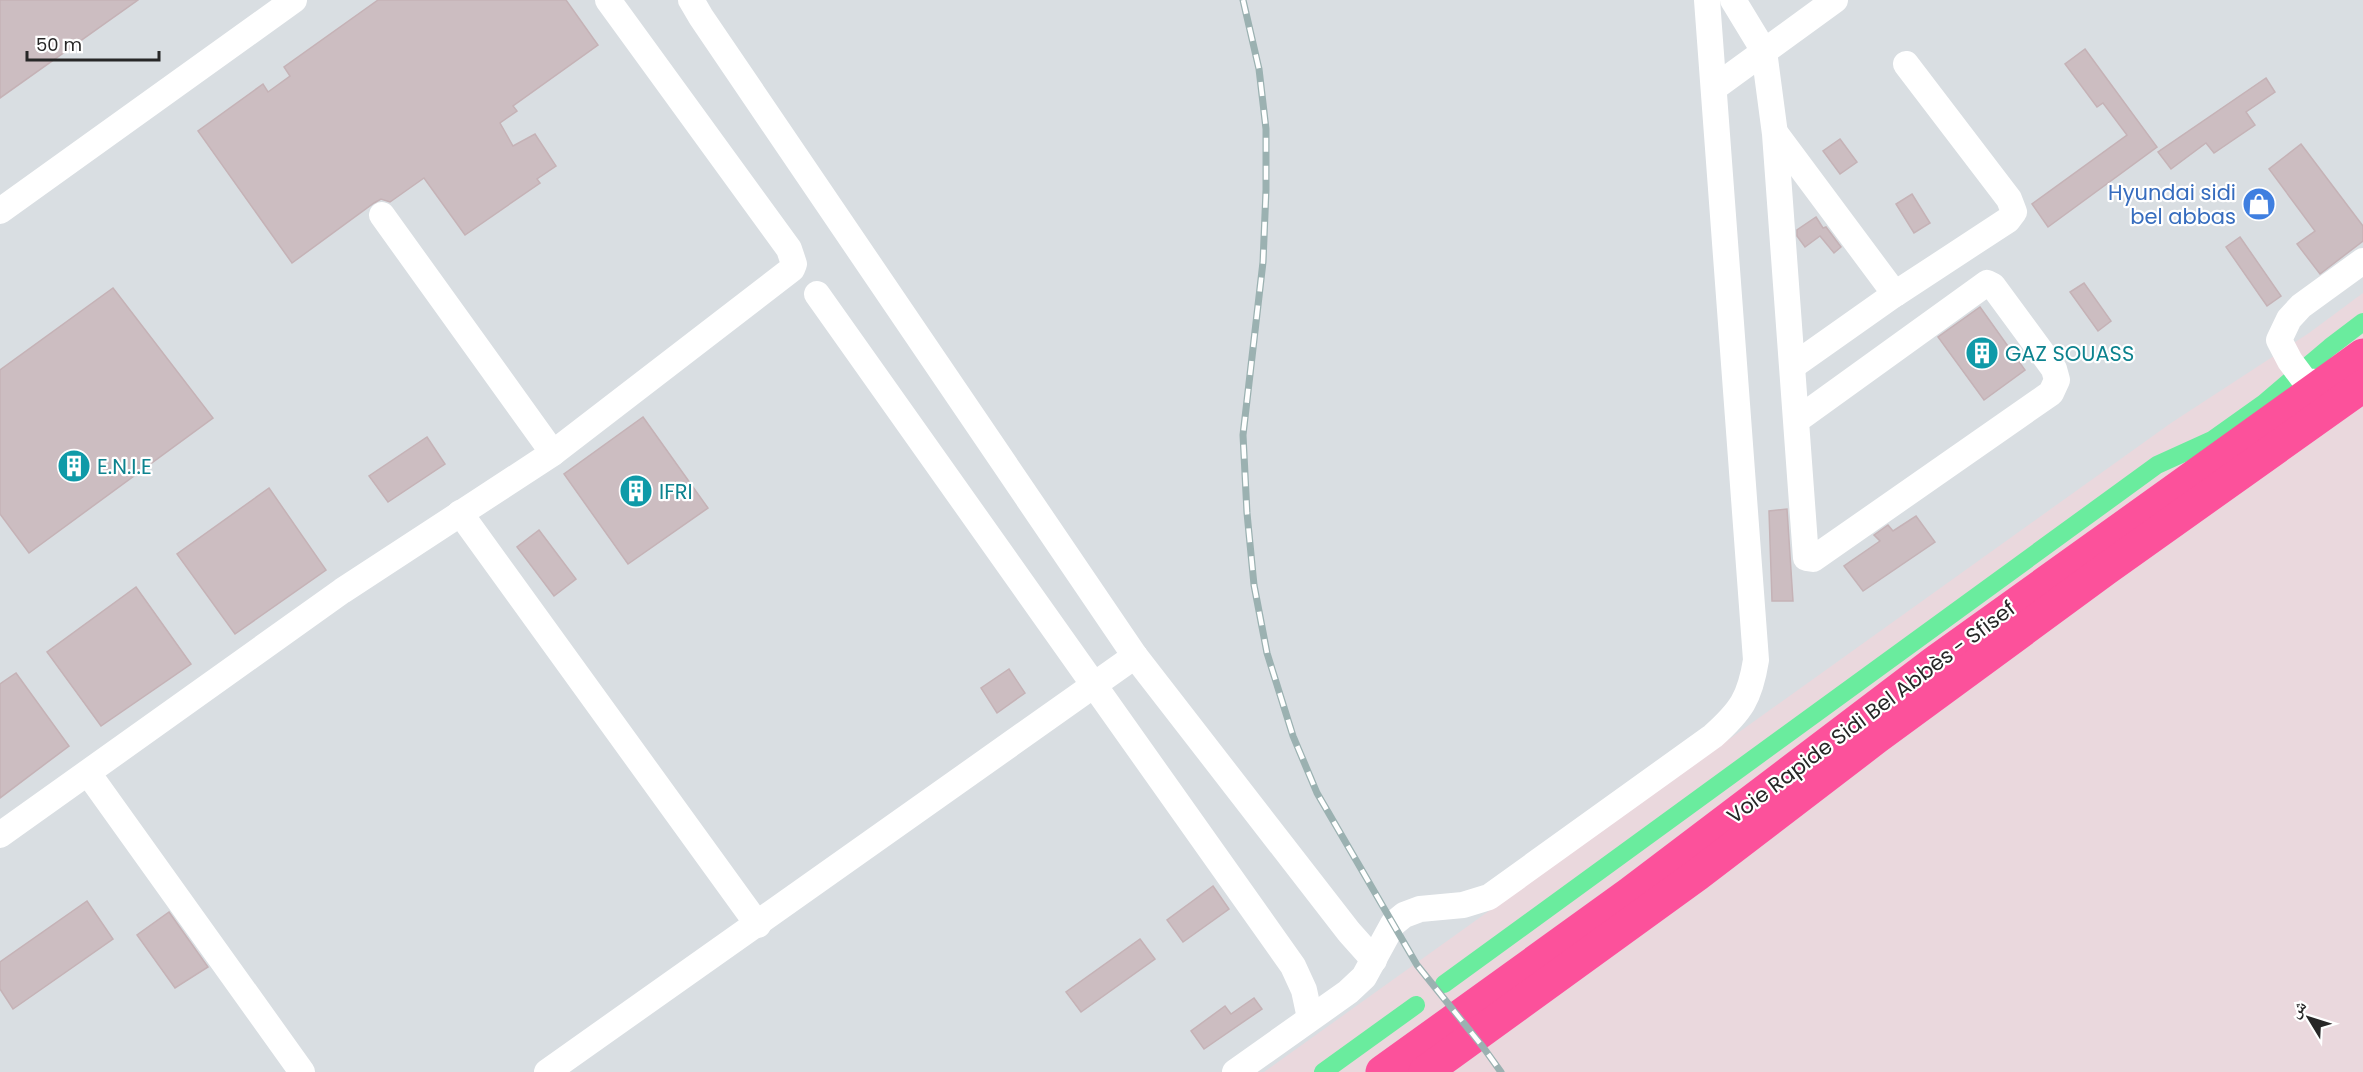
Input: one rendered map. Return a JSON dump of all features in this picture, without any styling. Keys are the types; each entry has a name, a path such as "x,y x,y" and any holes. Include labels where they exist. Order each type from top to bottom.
{"highway":[{"name":"Voie Rapide Sidi Bel Abbès - Sfisef","path":"1382,1072 1629,894 1838,738 1935,662 2315,382 2363,356"},
{"name":"Voie Rapide Sidi Bel Abbès - Sfisef","path":"1425,1072 1687,882 1876,738 2106,569 2363,386"}],"street":[{"path":"0,211 294,0"},
{"path":"0,835 342,591 553,453 788,274 794,264 789,249 608,0"},
{"path":"691,0 1135,656 1349,932 1374,960"},
{"path":"1235,1072 1348,992 1364,977 1393,924 1404,915 1420,909 1463,905 1489,897 1713,736 1734,717 1747,700 1753,682 1756,660 1707,0"},
{"path":"1733,0 1764,51 1775,134 1806,558 1811,560 2051,393 2057,380 2054,369 1993,286 1987,282 1797,420"},
{"path":"1714,88 1834,0"},
{"path":"1793,366 1895,294 2008,220 2014,212 2009,199 1906,64"},
{"path":"1775,134 1895,294"},
{"path":"381,215 553,453"},
{"path":"2315,382 2290,361 2279,340 2289,319 2301,306 2363,261"},
{"path":"817,294 1293,966 1304,990 1310,1018"},
{"path":"460,513 758,925"},
{"path":"547,1072 758,925 1135,656"},
{"path":"88,773 302,1072"}],"shaded area":[{"path":"0,0 2363,0 2363,293 2309,333 2171,423 1264,1072 0,1072"}],"building":[{"path":"0,0 138,0 0,98"},
{"path":"378,0 566,0 598,45 513,106 517,111 500,123 513,146 535,134 556,166 537,179 540,183 465,235 424,178 390,202 381,199 374,203 292,263 198,131 263,84 268,92 290,76 284,67"},
{"path":"2085,49 2157,147 2048,227 2032,204 2127,135 2103,103 2097,107 2065,64"},
{"path":"2266,78 2275,92 2246,112 2255,125 2214,153 2206,143 2171,169 2158,152"},
{"path":"1840,139 1857,162 1840,174 1823,151"},
{"path":"2301,144 2363,226 2363,241 2320,274 2297,244 2315,231 2269,169"},
{"path":"1912,194 1930,223 1914,233 1896,204"},
{"path":"1816,217 1841,247 1834,253 1820,236 1805,247 1797,236 1797,230"},
{"path":"2240,237 2281,296 2267,306 2226,247"},
{"path":"2084,283 2111,321 2098,331 2070,292"},
{"name":"E.N.I.E","path":"113,288 213,418 29,553 0,514 0,370"},
{"name":"GAZ SOUASS","path":"1980,307 2025,370 1984,400 1938,337"},
{"name":"IFRI","path":"643,417 708,508 628,564 564,474"},
{"path":"427,437 445,464 388,502 369,476"},
{"path":"269,488 326,570 235,634 177,554"},
{"path":"1787,509 1793,601 1772,601 1769,511"},
{"path":"1916,516 1935,542 1863,591 1844,566 1880,541 1874,535 1888,525 1893,531"},
{"path":"539,530 576,579 554,596 517,547"},
{"path":"136,587 191,664 101,726 47,652"},
{"path":"1009,669 1025,693 997,713 981,688"},
{"path":"16,673 69,746 0,798 0,684"},
{"path":"1213,886 1229,909 1183,942 1167,920"},
{"path":"87,901 113,939 13,1009 0,989 0,962"},
{"path":"169,912 208,967 175,988 137,935"},
{"path":"1140,939 1155,959 1081,1012 1066,992"},
{"path":"1254,998 1262,1009 1204,1049 1191,1031 1225,1006 1231,1014"}],"waterway":[{"path":"1444,984 2157,465 2212,440 2264,403 2363,322"},
{"path":"1323,1072 1416,1005"}],"railway":[{"path":"1243,0 1259,69 1266,129 1263,262 1243,435 1254,585 1267,653 1293,736 1317,793 1417,965 1501,1072"}],"place":[{"name":"Hyundai sidi bel abbas","path":"2259,204"},
{"name":"GAZ SOUASS","path":"1982,353"},
{"name":"E.N.I.E","path":"74,466"},
{"name":"IFRI","path":"636,491"}]}
